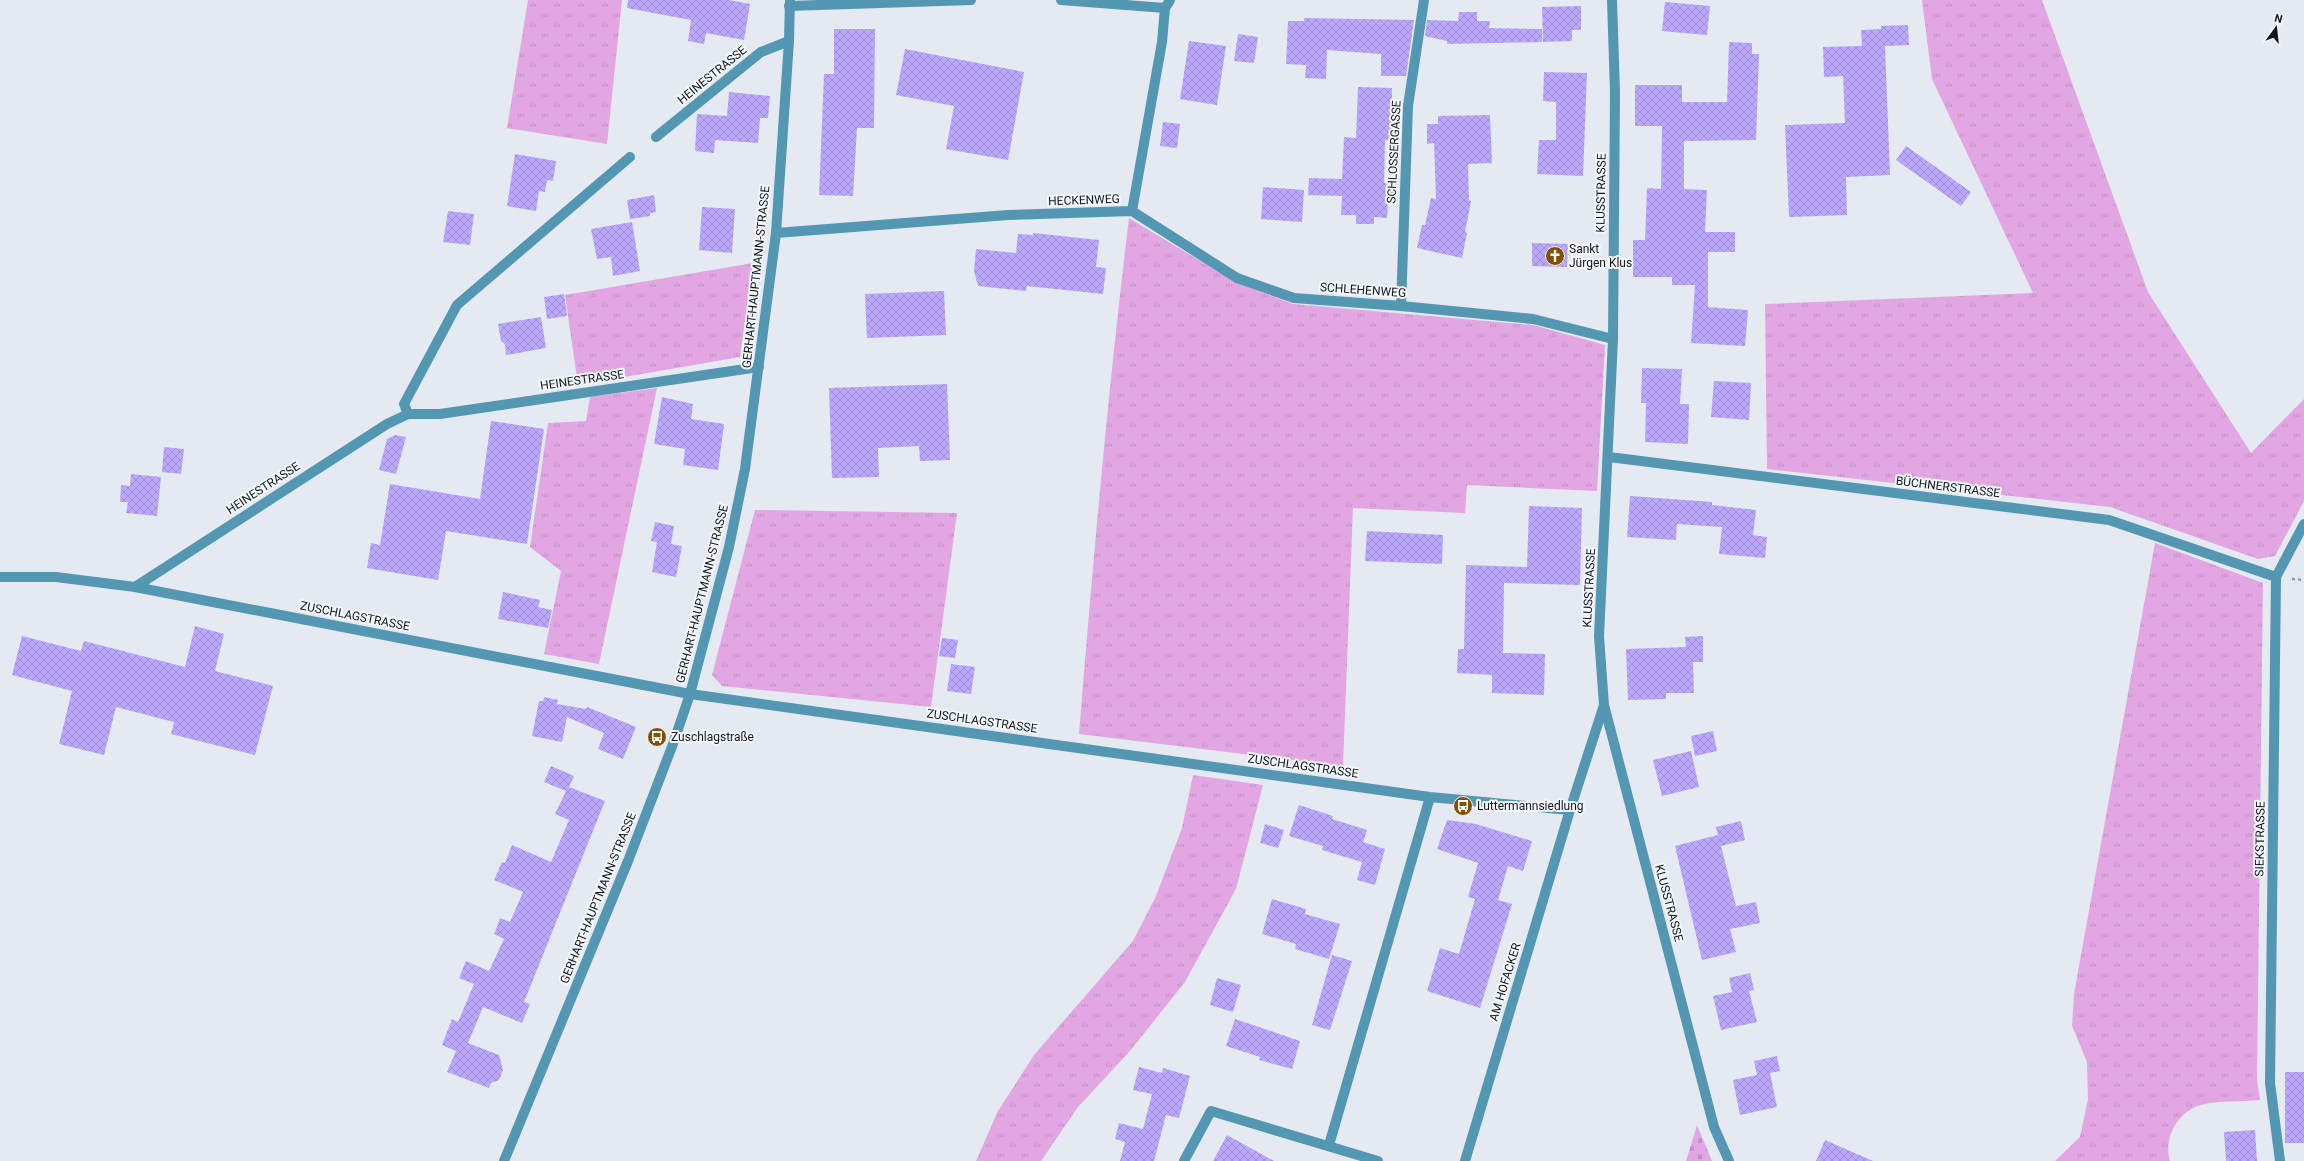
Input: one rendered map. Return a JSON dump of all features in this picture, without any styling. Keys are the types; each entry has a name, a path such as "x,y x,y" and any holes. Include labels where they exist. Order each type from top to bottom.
{"street":[{"path":"790,3 971,0"},
{"name":"HECKENWEG","path":"776,233 1008,215 1132,211 1168,4 1061,0"},
{"name":"SCHLOSSERGASSE","path":"1401,306 1408,106 1424,0"},
{"name":"KLUSSTRASSE","path":"1612,0 1615,92 1613,339 1609,457 1599,636 1604,705 1714,1126 1729,1161"},
{"name":"GERHART-HAUPTMANN-STRASSE","path":"504,1161 628,861 673,744 690,694 729,547 745,469 776,233 789,41 790,3"},
{"name":"HEINESTRASSE","path":"656,137 761,52 789,41"},
{"path":"408,414 404,404 457,305 630,157"},
{"name":"SCHLEHENWEG","path":"1132,211 1237,278 1294,298 1401,306 1533,319 1613,339"},
{"name":"HEINESTRASSE","path":"135,587 387,424 408,414 440,414 759,367"},
{"name":"BÜCHNERSTRASSE","path":"1609,457 2109,520 2276,577"},
{"name":"SIEKSTRASSE","path":"2280,1161 2270,1083 2276,577 2304,524"},
{"name":"ZUSCHLAGSTRASSE","path":"0,577 56,577 135,587 690,694 1430,797 1570,810"},
{"path":"1570,810 1604,705"},
{"path":"1329,1145 1430,797"},
{"name":"AM HOFACKER","path":"1466,1161 1570,810"},
{"path":"1184,1161 1211,1111 1329,1145 1378,1161"}],"green space":[{"path":"528,0 622,0 607,144 507,128"},
{"path":"1922,0 2042,0 2148,292 2251,453 2304,399 2304,501 2275,556 2258,559 2110,507 1767,469 1765,304 2033,293 1932,79"},
{"path":"1129,218 1235,282 1293,304 1533,325 1605,345 1597,491 1467,485 1465,513 1353,508 1343,766 1079,734 1101,476"},
{"path":"753,263 740,357 578,385 565,295"},
{"path":"657,388 599,664 544,654 561,571 530,547 548,423 586,421 590,397"},
{"path":"755,510 957,513 931,707 722,686 712,675"},
{"path":"2155,543 2263,583 2257,1080 2260,1100 2207,1103 2193,1108 2185,1113 2179,1119 2171,1135 2168,1152 2170,1161 2055,1161 2080,1137 2088,1099 2087,1062 2072,1026 2074,994"},
{"path":"1193,775 1263,785 1236,889 1185,982 1130,1051 1078,1107 1041,1161 976,1161 998,1111 1034,1055 1133,941 1156,896 1182,828"},
{"path":"1697,1125 1712,1161 1686,1161"}],"building":[{"path":"628,0 729,0 750,4 744,40 706,33 704,44 688,41 691,20 627,8"},
{"path":"1665,2 1710,6 1707,35 1662,31"},
{"path":"1581,6 1581,30 1572,30 1572,41 1543,42 1542,7"},
{"path":"1459,12 1477,12 1477,21 1490,21 1489,28 1542,29 1542,42 1447,44 1447,41 1425,36 1427,20 1458,21"},
{"path":"1304,18 1414,20 1406,76 1381,76 1381,54 1327,50 1326,79 1305,78 1306,65 1286,64 1288,21 1304,21"},
{"path":"1908,25 1909,45 1885,46 1890,175 1846,177 1847,215 1789,217 1785,125 1845,123 1843,76 1824,77 1823,47 1862,46 1861,30 1881,29 1881,26"},
{"path":"834,29 875,29 874,128 857,128 853,196 819,195 824,74 834,74"},
{"path":"1238,34 1258,37 1254,63 1234,61"},
{"path":"1189,41 1226,46 1217,105 1180,99"},
{"path":"1729,42 1752,43 1752,54 1759,54 1756,140 1684,141 1684,189 1707,190 1705,232 1735,232 1735,252 1708,252 1708,307 1748,310 1745,346 1691,343 1695,285 1672,285 1672,277 1633,277 1633,240 1645,240 1647,188 1661,189 1662,126 1635,126 1635,85 1682,85 1682,102 1727,102"},
{"path":"905,49 1024,72 1008,160 946,149 954,106 896,95"},
{"path":"1544,72 1587,73 1583,176 1537,174 1539,140 1556,140 1556,102 1543,101"},
{"path":"1358,87 1392,88 1391,140 1385,140 1384,183 1397,184 1397,202 1388,202 1387,218 1374,217 1374,224 1356,224 1356,215 1341,215 1342,196 1308,195 1309,178 1342,179 1344,137 1356,138"},
{"path":"729,92 770,96 768,118 760,118 758,143 715,140 714,153 695,151 697,114 727,116"},
{"path":"1490,115 1492,163 1468,164 1469,200 1471,201 1462,258 1417,248 1422,225 1425,225 1431,198 1436,199 1434,143 1427,144 1427,124 1438,124 1438,116"},
{"path":"1163,122 1180,124 1177,148 1160,146"},
{"path":"1906,146 1971,192 1961,206 1896,160"},
{"path":"515,154 556,161 553,181 547,180 545,192 539,191 536,211 507,206"},
{"path":"1263,187 1304,190 1302,222 1261,219"},
{"path":"654,195 656,212 650,213 650,216 630,219 627,200"},
{"path":"702,207 735,209 732,253 699,250"},
{"path":"448,211 474,214 470,245 443,242"},
{"path":"632,222 640,271 613,276 611,257 597,259 591,229"},
{"path":"1033,233 1099,240 1096,267 1106,268 1103,294 1027,286 1026,291 978,286 974,271 976,249 1016,253 1018,234 1033,235"},
{"name":"Sankt Jürgen Klus","path":"1532,243 1568,244 1567,267 1532,266"},
{"path":"944,291 946,335 867,338 865,294"},
{"path":"564,294 567,316 547,319 544,297"},
{"path":"541,317 546,348 506,355 505,344 501,341 498,324"},
{"path":"1642,368 1682,369 1680,404 1689,404 1688,444 1645,442 1646,403 1641,403"},
{"path":"1714,381 1751,383 1749,420 1711,417"},
{"path":"947,384 950,460 920,461 919,446 878,448 879,477 832,478 829,388"},
{"path":"662,397 693,404 691,419 724,424 718,470 683,465 685,449 654,444"},
{"path":"491,421 544,429 527,544 446,531 438,580 367,568 371,543 380,545 390,484 480,499"},
{"path":"395,435 406,437 396,474 379,470 387,439"},
{"path":"164,447 184,449 181,474 162,472"},
{"path":"131,474 161,477 157,516 126,513 128,502 120,502 121,485 130,486"},
{"path":"1630,496 1712,502 1712,505 1756,510 1753,535 1767,537 1765,558 1719,554 1722,527 1677,524 1676,540 1627,537"},
{"path":"1529,506 1582,508 1580,585 1504,583 1503,653 1545,654 1544,695 1492,693 1492,675 1457,673 1458,649 1464,649 1466,565 1527,567"},
{"path":"655,522 674,526 671,544 682,546 676,577 652,572 657,542 651,541"},
{"path":"1367,531 1443,535 1442,564 1365,561"},
{"path":"503,592 540,600 538,607 552,610 548,628 498,619"},
{"path":"195,626 224,634 215,671 273,686 255,755 171,734 174,722 116,707 104,755 59,744 72,691 12,675 22,636 81,651 84,641 185,667"},
{"path":"1703,636 1703,662 1693,662 1694,693 1666,693 1666,699 1628,700 1626,649 1686,647 1685,637"},
{"path":"942,638 958,640 955,658 939,656"},
{"path":"951,664 975,667 971,694 947,691"},
{"path":"544,697 558,700 557,704 586,709 587,707 636,727 623,759 598,749 604,733 567,717 562,742 532,736 539,701 543,701"},
{"path":"1713,731 1717,751 1695,756 1691,736"},
{"path":"1691,751 1699,787 1662,796 1653,760"},
{"path":"551,766 574,776 569,787 605,801 524,1002 530,1004 522,1023 483,1007 468,1043 499,1055 503,1070 499,1080 491,1083 489,1088 447,1072 456,1051 442,1045 452,1019 458,1022 474,984 459,978 466,961 489,971 504,939 494,934 500,918 510,922 523,892 494,880 502,862 505,863 512,845 551,862 569,820 555,814 566,791 544,782"},
{"path":"1299,805 1333,816 1332,819 1367,830 1363,842 1385,849 1375,885 1357,880 1362,862 1322,850 1323,846 1289,836"},
{"path":"1447,820 1476,824 1532,841 1523,871 1508,866 1498,900 1512,904 1480,1008 1427,991 1440,948 1459,954 1475,899 1468,897 1478,863 1437,849"},
{"path":"1741,821 1745,840 1721,846 1736,906 1756,902 1760,923 1730,929 1736,952 1702,960 1675,846 1718,835 1716,827"},
{"path":"1265,824 1284,830 1278,848 1260,843"},
{"path":"1272,899 1306,909 1305,914 1340,924 1329,959 1295,949 1296,944 1262,934"},
{"path":"1332,955 1352,961 1330,1030 1312,1025"},
{"path":"1750,973 1754,990 1749,991 1757,1022 1721,1030 1713,996 1732,992 1729,978"},
{"path":"1217,978 1241,985 1233,1012 1210,1005"},
{"path":"1235,1019 1300,1041 1292,1069 1259,1060 1260,1057 1226,1046"},
{"path":"1777,1056 1780,1071 1770,1073 1777,1107 1740,1115 1733,1080 1757,1075 1754,1061"},
{"path":"1139,1067 1162,1073 1163,1068 1190,1076 1179,1118 1166,1115 1154,1161 1120,1161 1125,1142 1115,1139 1119,1123 1143,1129 1152,1094 1133,1090"},
{"path":"2285,1072 2304,1072 2304,1143 2285,1143"},
{"path":"2255,1130 2257,1161 2226,1161 2224,1132"},
{"path":"1227,1135 1274,1161 1213,1161"},
{"path":"1825,1140 1873,1161 1816,1161"}],"place":[{"name":"Sankt Jürgen Klus","path":"1555,256"},
{"name":"Zuschlagstraße","path":"657,737"},
{"name":"Luttermannsiedlung","path":"1463,806"}]}
